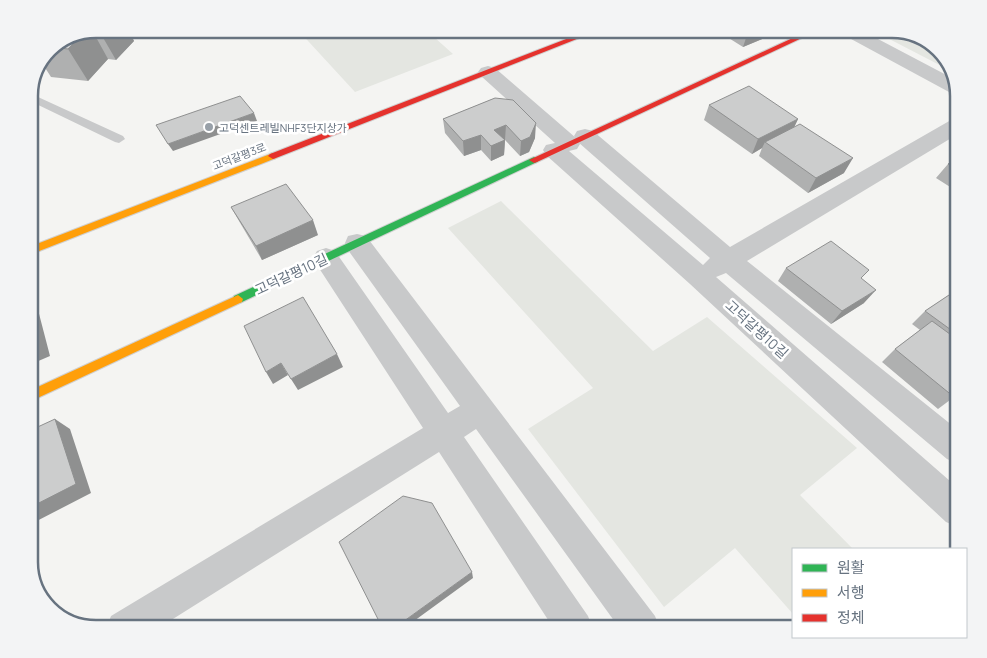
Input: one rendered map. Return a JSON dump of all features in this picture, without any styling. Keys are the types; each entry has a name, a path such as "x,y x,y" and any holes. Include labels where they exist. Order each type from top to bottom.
{"street":[{"name":"고덕갈평3로","path":"38,247 575,38"},
{"name":"고덕갈평10길","path":"38,394 569,143 797,38"},
{"path":"863,38 948,84"},
{"name":"고덕갈평10길","path":"488,72 569,143 699,277 950,492"},
{"path":"699,277 950,130"},
{"name":"고덕갈평10길","path":"569,143 728,260 950,442"},
{"path":"357,244 635,620"},
{"path":"326,258 569,620"},
{"path":"139,620 480,410"}],"lane":[{"path":"38,101 119,139"}],"shaded area":[{"path":"305,38 435,38 453,54 355,92"},
{"path":"887,38 903,39 924,47 941,66"},
{"path":"501,201 653,351 707,317 857,448 800,495 852,548 792,548 792,613 735,548 664,607 528,429 593,388 448,228"}],"building":[{"path":"76,41 68,49 61,48"},
{"path":"749,86 798,119 758,139 709,105"},
{"path":"240,96 254,113 168,144 156,125"},
{"path":"495,98 513,100 536,123 530,137 521,141 506,125 494,130 505,140 491,146 481,135 463,141 443,119"},
{"path":"800,124 853,158 816,178 765,142"},
{"path":"286,184 313,220 256,246 231,207"},
{"path":"831,241 869,270 861,278 876,290 842,311 786,268"},
{"path":"950,294 950,329 925,311"},
{"path":"303,297 337,354 291,379 281,363 266,372 244,326"},
{"path":"932,321 950,334 950,394 895,349"},
{"path":"55,419 76,484 38,503 38,427"},
{"path":"403,496 432,503 472,572 405,620 378,620 339,542"}],"traffic: fast":[{"path":"238,299 534,160"}],"traffic: slow":[{"path":"38,247 273,156"},
{"path":"38,393 238,299"}],"traffic: jam":[{"path":"273,156 575,38"},
{"path":"534,160 798,38"}],"place":[{"name":"고덕센트레빌NHF3단지상가","path":"209,127"}]}
